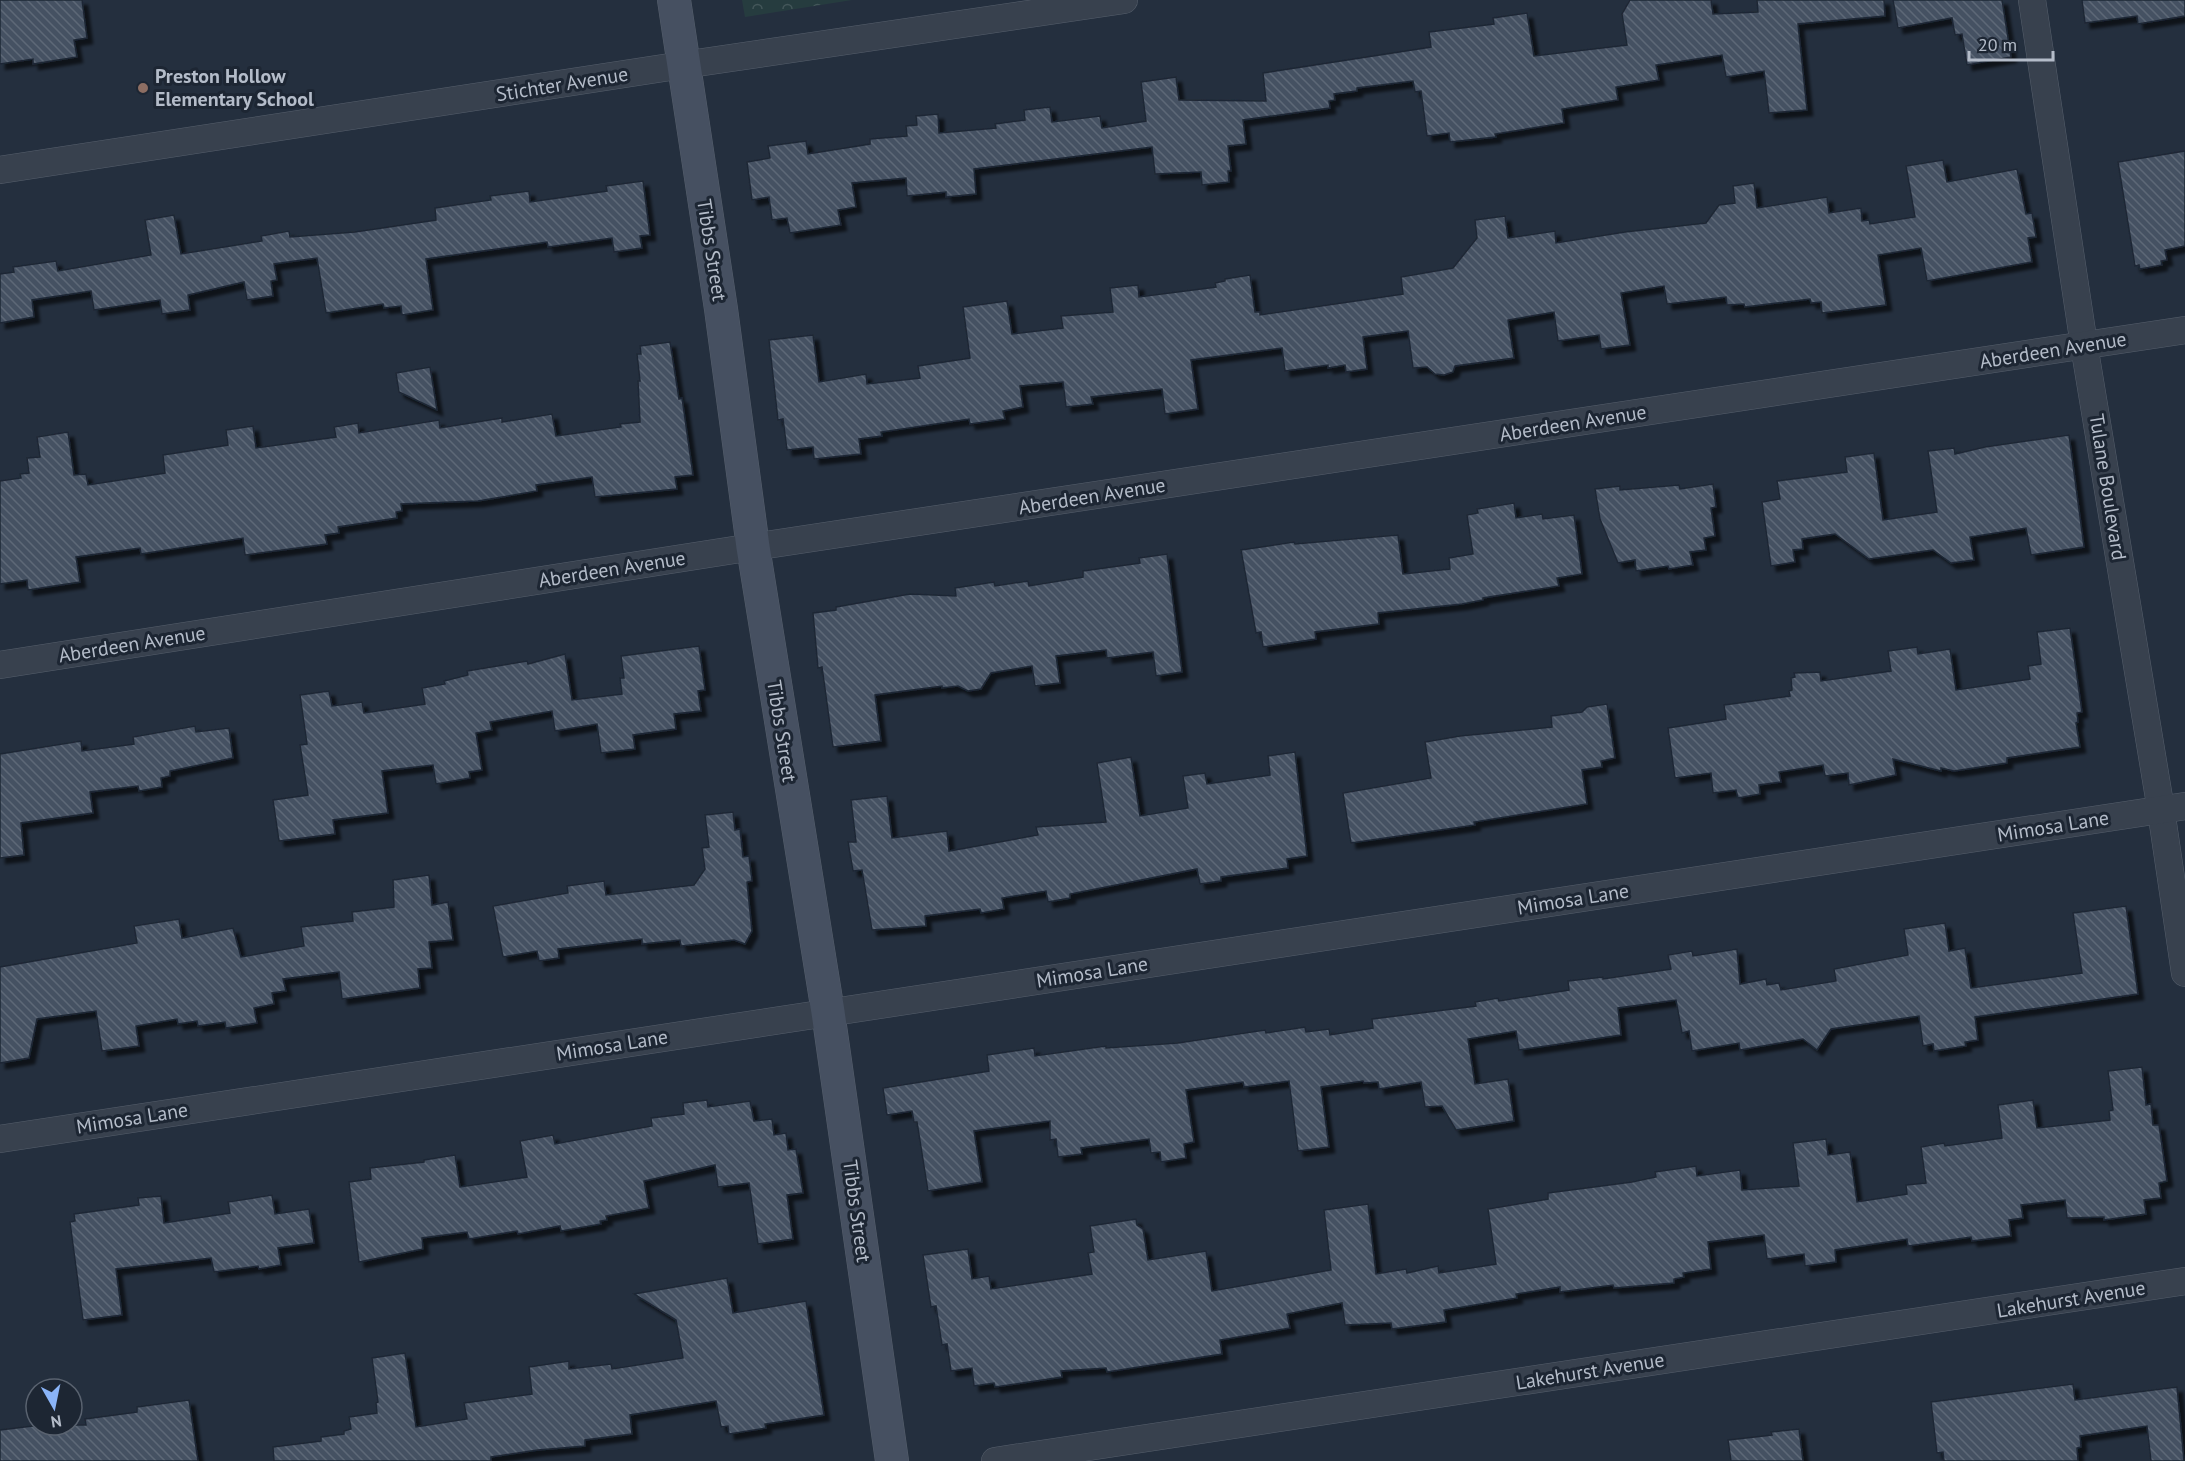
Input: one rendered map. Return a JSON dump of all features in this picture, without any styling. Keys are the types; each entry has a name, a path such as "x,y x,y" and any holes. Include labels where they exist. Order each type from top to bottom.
{"street":[{"name":"Tibbs Street","path":"674,0 721,309 753,547 828,1012 892,1461"},
{"name":"Stichter Avenue","path":"0,170 1124,0"},
{"name":"Tulane Boulevard","path":"2032,0 2084,345 2173,808 2185,973"},
{"name":"Aberdeen Avenue","path":"0,665 753,547 2185,330"},
{"name":"Mimosa Lane","path":"0,1138 2173,808"},
{"name":"Lakehurst Avenue","path":"995,1461 2185,1281"}],"green space":[{"path":"742,0 852,0 745,17"}],"building":[{"path":"0,0 82,0 87,38 74,40 77,57 33,64 33,59 0,64"},
{"path":"1630,0 1711,0 1713,14 1758,12 1757,0 1884,0 1885,16 1798,24 1807,110 1769,113 1764,71 1726,77 1722,55 1656,65 1659,80 1616,87 1618,100 1562,109 1564,123 1495,134 1496,137 1450,142 1449,133 1427,136 1421,91 1415,92 1413,81 1357,88 1357,91 1334,94 1335,100 1329,101 1330,108 1243,120 1246,144 1228,146 1231,171 1228,171 1229,182 1202,185 1201,172 1155,174 1152,147 974,169 976,194 946,197 946,192 907,196 906,178 852,183 856,207 838,210 841,225 790,233 787,218 772,220 769,197 752,200 747,162 770,158 768,146 806,141 808,154 870,144 870,139 907,136 906,126 917,125 916,116 938,114 939,133 996,128 995,124 1025,120 1024,110 1050,107 1052,122 1100,116 1102,128 1146,121 1141,82 1176,77 1179,100 1266,101 1263,73 1431,47 1429,32 1494,24 1493,18 1527,13 1534,56 1627,45 1622,14"},
{"path":"1893,0 2002,0 2011,57 1967,65 1962,34 1955,35 1952,18 1898,28"},
{"path":"2082,0 2185,0 2185,16 2138,24 2137,16 2085,23"},
{"path":"2185,151 2185,246 2165,250 2167,260 2161,261 2162,265 2140,269 2139,265 2135,266 2118,162"},
{"path":"1943,160 1947,182 2017,169 2026,214 2032,213 2036,237 2028,238 2032,262 1927,281 1921,248 1878,255 1886,305 1822,313 1821,302 1811,303 1810,299 1745,307 1744,304 1727,305 1726,297 1667,304 1664,286 1621,293 1630,345 1601,349 1599,335 1558,341 1554,312 1508,320 1514,358 1455,366 1453,372 1444,375 1435,374 1427,367 1413,368 1408,331 1363,337 1367,369 1346,372 1345,365 1285,371 1282,348 1191,360 1198,409 1165,414 1162,389 1091,397 1093,404 1066,407 1063,382 1020,386 1023,407 1003,411 1005,419 970,424 969,419 881,432 882,436 859,439 861,454 814,459 813,447 787,450 783,419 778,420 769,340 813,335 819,382 866,374 867,384 920,378 918,366 970,358 963,307 1007,301 1012,334 1063,328 1061,316 1113,312 1110,288 1138,285 1139,297 1216,287 1215,283 1225,281 1225,279 1250,275 1255,312 1260,312 1260,315 1403,294 1401,277 1453,268 1477,238 1475,220 1505,216 1508,238 1555,231 1556,243 1706,223 1719,205 1735,203 1733,186 1754,183 1757,208 1827,197 1829,213 1861,208 1862,221 1869,220 1870,224 1915,217 1906,166"},
{"path":"643,181 650,235 640,236 642,248 614,252 612,238 548,247 547,242 426,259 433,310 402,315 401,306 384,308 383,304 326,313 317,258 274,264 277,280 271,281 273,296 247,300 244,282 188,295 190,310 162,314 160,300 94,310 91,291 32,300 34,317 0,323 0,274 14,272 13,267 56,261 58,271 151,255 145,220 174,215 181,254 262,241 261,236 289,231 290,237 355,232 436,220 435,208 491,200 490,196 529,191 530,202 607,191 606,186"},
{"path":"670,342 679,399 682,398 693,475 675,477 677,489 595,497 592,477 536,485 537,491 478,501 401,504 402,511 396,512 397,518 338,527 339,533 325,535 327,544 245,555 243,538 141,554 140,548 76,557 80,582 28,590 27,580 0,584 0,481 21,478 20,474 29,473 27,458 40,457 37,437 68,432 74,475 86,474 88,485 165,473 163,455 228,445 226,430 253,426 256,448 336,437 334,427 358,423 359,433 439,420 440,428 502,418 502,422 552,414 556,436 621,427 620,424 640,422 638,381 640,381 637,354 641,354 640,346"},
{"path":"430,367 437,410 399,392 396,373"},
{"path":"2069,435 2084,547 2031,555 2026,528 1970,537 1974,560 1951,563 1933,550 1869,559 1835,534 1802,539 1803,549 1793,550 1795,562 1771,566 1762,502 1780,499 1777,481 1847,472 1845,457 1874,453 1883,520 1937,512 1928,451 1954,448 1955,454 1985,447"},
{"path":"1713,484 1716,507 1711,508 1715,536 1704,538 1706,550 1690,552 1693,565 1636,571 1635,560 1618,563 1600,519 1595,489 1620,486 1620,490 1679,485 1680,489"},
{"path":"1514,503 1516,518 1542,514 1543,519 1574,515 1582,574 1557,578 1559,586 1483,598 1483,600 1462,604 1378,613 1379,624 1315,632 1316,639 1263,647 1261,632 1256,633 1241,550 1294,542 1295,544 1398,535 1403,574 1450,569 1449,558 1473,554 1467,515 1478,513 1477,509"},
{"path":"1167,554 1182,672 1156,676 1153,652 1107,658 1106,650 1056,656 1060,683 1035,686 1032,666 991,673 981,689 968,691 958,686 942,688 942,686 875,695 881,741 833,747 822,667 818,668 813,613 910,594 956,596 955,588 994,582 995,586 1028,581 1029,586 1083,577 1083,571 1140,563 1139,558"},
{"path":"2070,628 2082,712 2077,713 2078,722 2076,723 2080,747 2007,758 2007,763 1954,771 1941,768 1941,771 1893,759 1896,775 1849,785 1848,773 1825,776 1823,765 1779,772 1781,782 1759,785 1760,794 1738,798 1736,790 1713,793 1711,773 1675,778 1668,728 1726,719 1724,705 1790,696 1791,678 1795,677 1794,673 1820,672 1821,681 1891,671 1888,651 1917,647 1918,654 1950,649 1956,690 2030,679 2028,666 2041,664 2037,632"},
{"path":"699,646 705,690 698,691 701,711 674,714 676,729 633,735 635,749 601,753 597,724 555,731 552,711 490,722 492,730 476,733 482,770 469,772 470,778 436,784 433,765 382,771 388,813 333,820 335,834 279,841 273,800 308,795 300,745 307,744 300,695 329,691 332,706 362,702 364,713 425,704 422,688 445,684 444,681 468,675 467,671 527,661 528,664 565,654 572,700 622,694 620,678 624,678 621,656"},
{"path":"1607,704 1615,758 1601,761 1602,767 1582,770 1587,804 1474,822 1475,825 1351,843 1343,793 1431,778 1425,742 1460,736 1552,727 1551,716 1582,712 1587,707"},
{"path":"195,726 196,732 229,728 233,758 170,771 170,776 161,778 162,787 139,791 138,786 90,792 93,813 21,823 24,855 0,858 0,754 81,741 82,751 134,744 133,737"},
{"path":"1295,752 1307,856 1287,859 1288,868 1221,877 1221,881 1200,884 1197,869 1070,894 1070,898 1048,902 1046,891 1002,898 1004,909 981,913 980,909 925,916 926,926 872,930 862,870 853,871 848,842 856,842 851,800 887,796 892,838 947,831 949,851 1038,835 1036,827 1106,822 1097,763 1131,757 1140,816 1188,808 1183,776 1205,773 1207,784 1270,775 1268,756"},
{"path":"733,812 735,830 740,829 743,857 749,856 752,881 747,882 752,931 745,944 734,940 681,946 680,940 642,944 642,939 558,949 559,958 539,961 537,951 503,957 493,906 568,893 567,886 604,881 606,895 694,885 705,869 702,848 709,847 705,815"},
{"path":"429,875 432,905 448,902 453,940 429,942 432,968 418,969 420,988 342,999 339,972 283,979 286,991 272,993 274,1004 254,1008 257,1023 226,1028 225,1022 198,1026 197,1021 178,1024 177,1019 136,1026 139,1046 102,1051 96,1011 37,1019 29,1058 0,1063 0,967 137,943 134,926 179,919 182,938 233,928 241,957 304,946 301,927 353,921 352,912 394,907 393,880"},
{"path":"2126,906 2138,994 1975,1017 1978,1040 1965,1042 1966,1046 1934,1051 1933,1044 1923,1046 1919,1016 1831,1029 1817,1050 1803,1039 1740,1050 1739,1043 1692,1051 1689,1031 1682,1033 1676,1000 1618,1008 1621,1035 1519,1050 1516,1031 1468,1039 1475,1084 1508,1079 1514,1121 1456,1130 1442,1106 1425,1107 1421,1082 1379,1089 1378,1082 1364,1083 1363,1081 1321,1087 1329,1147 1298,1151 1289,1081 1244,1087 1243,1082 1186,1090 1194,1142 1184,1144 1186,1158 1161,1162 1160,1152 1151,1153 1149,1139 1081,1148 1082,1154 1058,1157 1056,1139 1050,1140 1050,1121 974,1131 982,1182 928,1191 917,1122 914,1122 912,1111 887,1115 883,1088 989,1071 987,1055 1034,1048 1035,1056 1106,1046 1106,1048 1178,1043 1265,1030 1266,1033 1305,1027 1306,1032 1329,1029 1330,1035 1373,1028 1372,1019 1476,1006 1475,1002 1498,998 1499,1001 1569,990 1568,981 1603,977 1603,979 1671,969 1668,955 1692,951 1693,956 1737,949 1740,984 1766,979 1767,985 1779,983 1781,990 1836,981 1834,969 1908,955 1904,929 1945,923 1949,951 1965,948 1971,988 2082,973 2073,913"},
{"path":"2142,1067 2146,1105 2151,1104 2153,1125 2159,1125 2167,1181 2159,1183 2161,1198 2144,1200 2146,1214 2104,1220 2104,1217 2067,1218 2065,1200 2021,1205 2023,1218 2009,1220 2011,1236 1972,1241 1971,1237 1908,1246 1907,1239 1835,1250 1836,1262 1805,1266 1804,1254 1767,1259 1764,1235 1708,1242 1711,1269 1683,1273 1684,1277 1674,1279 1674,1283 1614,1288 1613,1285 1560,1292 1560,1287 1516,1294 1517,1298 1444,1310 1446,1322 1392,1329 1391,1323 1345,1325 1342,1303 1287,1314 1290,1328 1220,1340 1222,1354 1107,1372 1106,1368 1061,1371 1062,1377 995,1387 994,1383 974,1386 972,1368 951,1371 947,1344 942,1345 936,1306 931,1307 923,1255 968,1249 972,1279 989,1276 991,1289 1092,1274 1088,1253 1094,1252 1090,1226 1136,1219 1137,1225 1143,1229 1148,1260 1206,1251 1212,1291 1331,1270 1324,1210 1368,1204 1376,1274 1406,1269 1407,1273 1438,1266 1439,1273 1496,1264 1488,1209 1548,1199 1548,1193 1632,1182 1656,1177 1655,1172 1696,1166 1697,1176 1740,1170 1742,1190 1799,1186 1793,1143 1826,1139 1828,1155 1850,1152 1857,1202 1907,1194 1906,1185 1926,1183 1921,1147 2002,1138 1998,1105 2033,1100 2037,1128 2110,1120 2109,1111 2113,1110 2108,1071"},
{"path":"707,1100 708,1107 750,1101 754,1121 772,1119 774,1135 786,1133 788,1150 796,1149 803,1193 787,1195 793,1239 758,1244 749,1183 718,1187 715,1165 644,1181 649,1208 606,1216 607,1220 600,1221 601,1224 561,1231 560,1226 518,1234 517,1231 469,1239 467,1232 422,1238 423,1249 359,1262 349,1182 371,1179 370,1168 424,1162 424,1160 455,1155 460,1187 527,1177 520,1141 553,1135 555,1144 652,1126 651,1118 684,1114 683,1103"},
{"path":"272,1195 275,1214 309,1209 314,1243 278,1248 281,1265 259,1269 258,1266 214,1272 211,1258 116,1269 122,1315 83,1320 70,1222 75,1221 74,1214 139,1205 138,1198 161,1196 164,1223 230,1213 228,1202"},
{"path":"727,1278 733,1313 806,1301 824,1415 765,1424 766,1428 729,1434 728,1426 721,1427 716,1401 630,1415 632,1434 585,1440 585,1446 491,1457 491,1461 274,1461 273,1447 321,1441 321,1437 344,1434 344,1431 351,1429 349,1417 377,1413 376,1403 378,1402 372,1358 405,1353 416,1427 467,1419 464,1403 532,1394 529,1367 569,1361 569,1369 611,1364 612,1369 683,1358 676,1320 634,1294"},
{"path":"2073,1384 2075,1400 2177,1387 2184,1461 2151,1461 2147,1426 2080,1436 2081,1447 2077,1448 2078,1461 1944,1461 1943,1452 1937,1453 1931,1402"},
{"path":"189,1400 198,1461 0,1461 0,1430 24,1427 24,1437 84,1437 85,1419 137,1412 137,1407"},
{"path":"1799,1429 1803,1461 1731,1461 1728,1440"}],"place":[{"name":"Preston Hollow Elementary School","path":"143,88"}]}
